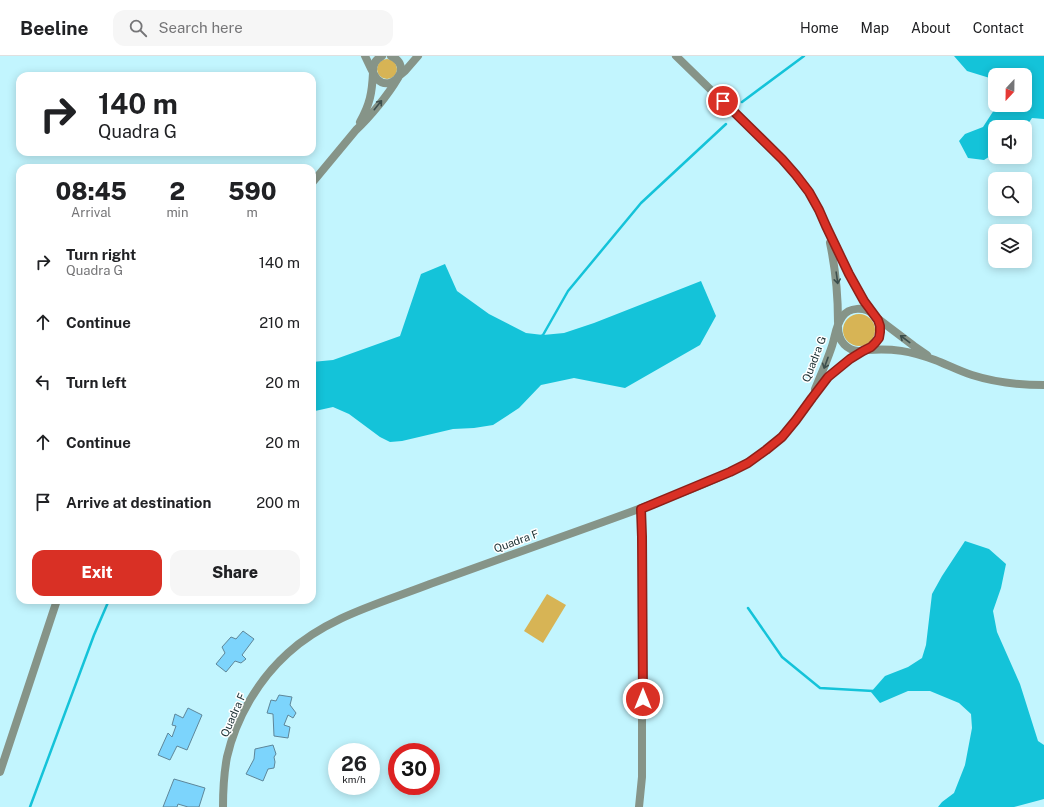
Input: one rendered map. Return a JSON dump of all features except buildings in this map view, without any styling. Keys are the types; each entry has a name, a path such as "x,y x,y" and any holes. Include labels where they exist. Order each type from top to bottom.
{"street":[{"path":"365,56 378,80 390,83 405,71 418,56"},
{"path":"356,130 370,98 373,66 378,58 382,56"},
{"path":"316,178 393,87 401,72 397,59 391,56"},
{"path":"676,56 782,159 809,192 851,277 878,320 880,326 879,338 871,347 864,350"},
{"path":"826,226 837,284 838,333 842,343 852,350 857,351 882,349 911,352 936,360 971,375 1007,384 1044,385"},
{"path":"838,326 840,319 849,311 855,309 868,310 914,346 936,360"},
{"name":"Quadra G","path":"812,398 838,326"},
{"name":"Quadra G","path":"641,509 710,481 748,463 782,437 828,377 850,359 864,350"},
{"path":"639,807 642,778 643,720 641,509"},
{"name":"Quadra F","path":"223,807 224,778 228,756 244,710 271,671 288,653 307,638 327,625 347,615 457,574 641,509"},
{"path":"0,772 56,604"}],"shaded area":[{"path":"387,59 394,62 397,69 394,76 387,79 380,76 377,69 380,62"},
{"path":"859,314 865,315 872,321 875,330 874,336 868,343 859,346 853,345 846,339 843,330 844,324 850,317"},
{"path":"547,594 566,605 543,643 524,631"}],"water":[{"path":"954,56 1044,56 1044,119 1032,118 1031,120 988,120 988,157 984,160 968,158 959,141 965,134 983,127 993,112 1032,112 1032,68 988,68 988,77 967,71"},
{"path":"445,264 457,291 489,314 526,333 543,335 564,333 594,323 701,281 716,316 700,345 625,388 574,378 541,385 519,408 493,425 453,429 402,441 390,442 380,437 349,414 333,407 316,411 316,362 333,360 400,336 421,274"},
{"path":"965,541 989,549 1006,564 1001,588 993,611 997,632 1020,684 1038,741 1044,745 1044,799 1014,807 938,807 954,793 965,765 972,728 971,714 959,703 930,691 908,691 880,703 871,692 885,676 908,667 922,658 926,645 932,594"}],"waterway":[{"path":"742,102 804,56"},
{"path":"541,336 543,335 568,291 641,203 726,124"},
{"path":"30,807 94,635 107,604"},
{"path":"748,608 782,657 820,688 873,691"}],"route":[{"path":"643,699 641,509 730,472 748,463 766,450 782,437 828,377 850,359 871,347 879,338 880,332 878,320 864,301 843,263 819,210 809,192 782,159 723,101"}]}
